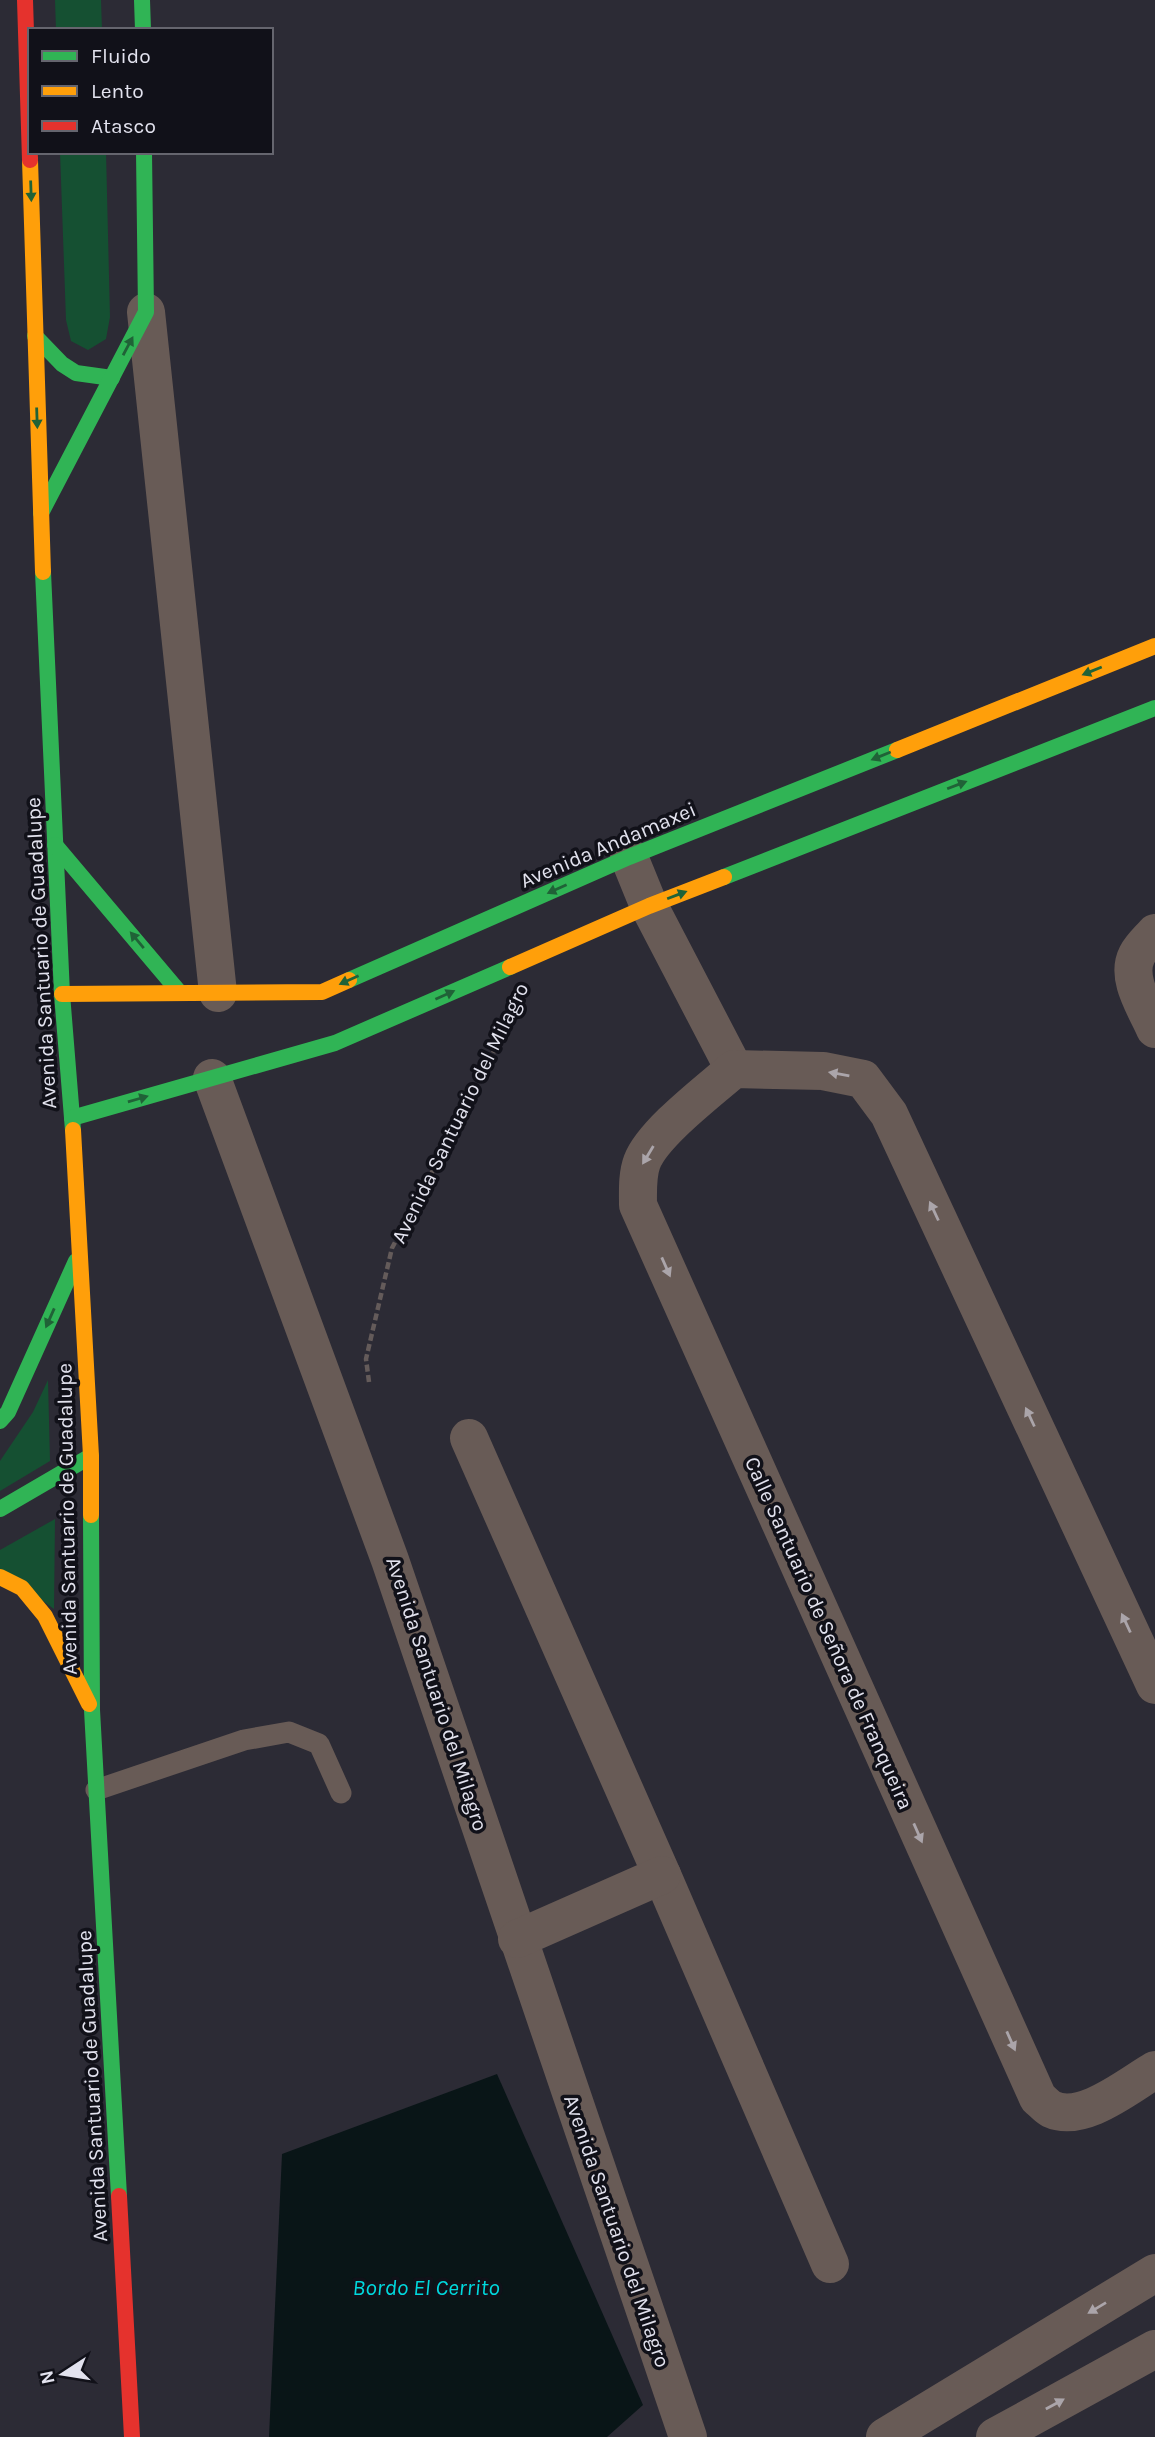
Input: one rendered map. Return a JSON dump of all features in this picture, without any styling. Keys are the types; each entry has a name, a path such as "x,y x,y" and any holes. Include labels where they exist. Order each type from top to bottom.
{"street":[{"name":"Avenida Santuario de Guadalupe","path":"26,0 28,75"},
{"path":"142,0 143,28"},
{"name":"Avenida Santuario de Guadalupe","path":"30,154 40,515 55,845 91,1456 92,1710 132,2437"},
{"path":"144,154 146,313 218,993"},
{"path":"40,515 146,313"},
{"path":"35,336 62,364 76,373 112,378"},
{"name":"Avenida Andamaxei","path":"62,994 322,992 629,857 1153,652"},
{"path":"72,1118 335,1043 649,906 1155,708"},
{"path":"55,845 180,993"},
{"path":"629,857 649,906 734,1069 823,1071 863,1079 889,1114 1155,1685"},
{"path":"1155,933 1135,957 1133,974 1155,1029"},
{"name":"Calle Santuario de Señora de Franqueira","path":"734,1069 660,1136 642,1161 638,1205 1038,2098 1052,2109 1072,2113 1091,2109 1155,2070"},
{"name":"Avenida Santuario del Milagro","path":"212,1079 390,1560 688,2437"},
{"path":"0,1421 8,1412 78,1255"},
{"path":"469,1438 663,1875 830,2264"},
{"path":"0,1509 91,1456"},
{"path":"0,1577 22,1588 45,1616 92,1710"},
{"path":"517,1939 663,1875"},
{"path":"884,2437 1155,2273"},
{"path":"995,2437 1155,2349"}],"lane":[{"path":"96,1790 244,1740 289,1732 319,1744 341,1793"}],"path":[{"name":"Avenida Santuario del Milagro","path":"370,1385 366,1359 392,1248 485,1072 537,955"}],"green space":[{"path":"55,0 101,0 102,28 56,28"},
{"path":"60,154 106,154 110,317 106,339 88,350 71,341 66,320"},
{"path":"48,1380 50,1461 0,1491 0,1461 33,1412"},
{"path":"55,1519 54,1609 0,1570 0,1550"}],"water":[{"name":"Bordo El Cerrito","path":"497,2074 643,2405 607,2437 269,2437 282,2154"}],"traffic: fast":[{"path":"142,0 143,28"},
{"path":"41,513 146,312 144,154"},
{"path":"35,336 62,364 76,373 112,378"},
{"path":"43,572 62,994 73,1130"},
{"path":"724,877 1155,708"},
{"path":"349,980 629,857 897,750"},
{"path":"55,845 180,993"},
{"path":"72,1118 335,1043 510,967"},
{"path":"0,1421 8,1412 76,1261"},
{"path":"0,1509 91,1456"},
{"path":"91,1515 92,1710 119,2196"}],"traffic: slow":[{"path":"30,160 43,572"},
{"path":"897,750 1155,646"},
{"path":"510,967 649,906 724,877"},
{"path":"62,994 322,992 349,980"},
{"path":"73,1130 91,1456 91,1515"},
{"path":"0,1577 22,1588 45,1616 89,1704"}],"traffic: jam":[{"path":"25,0 28,96"},
{"path":"30,154 30,160"},
{"path":"119,2196 132,2437"}]}
